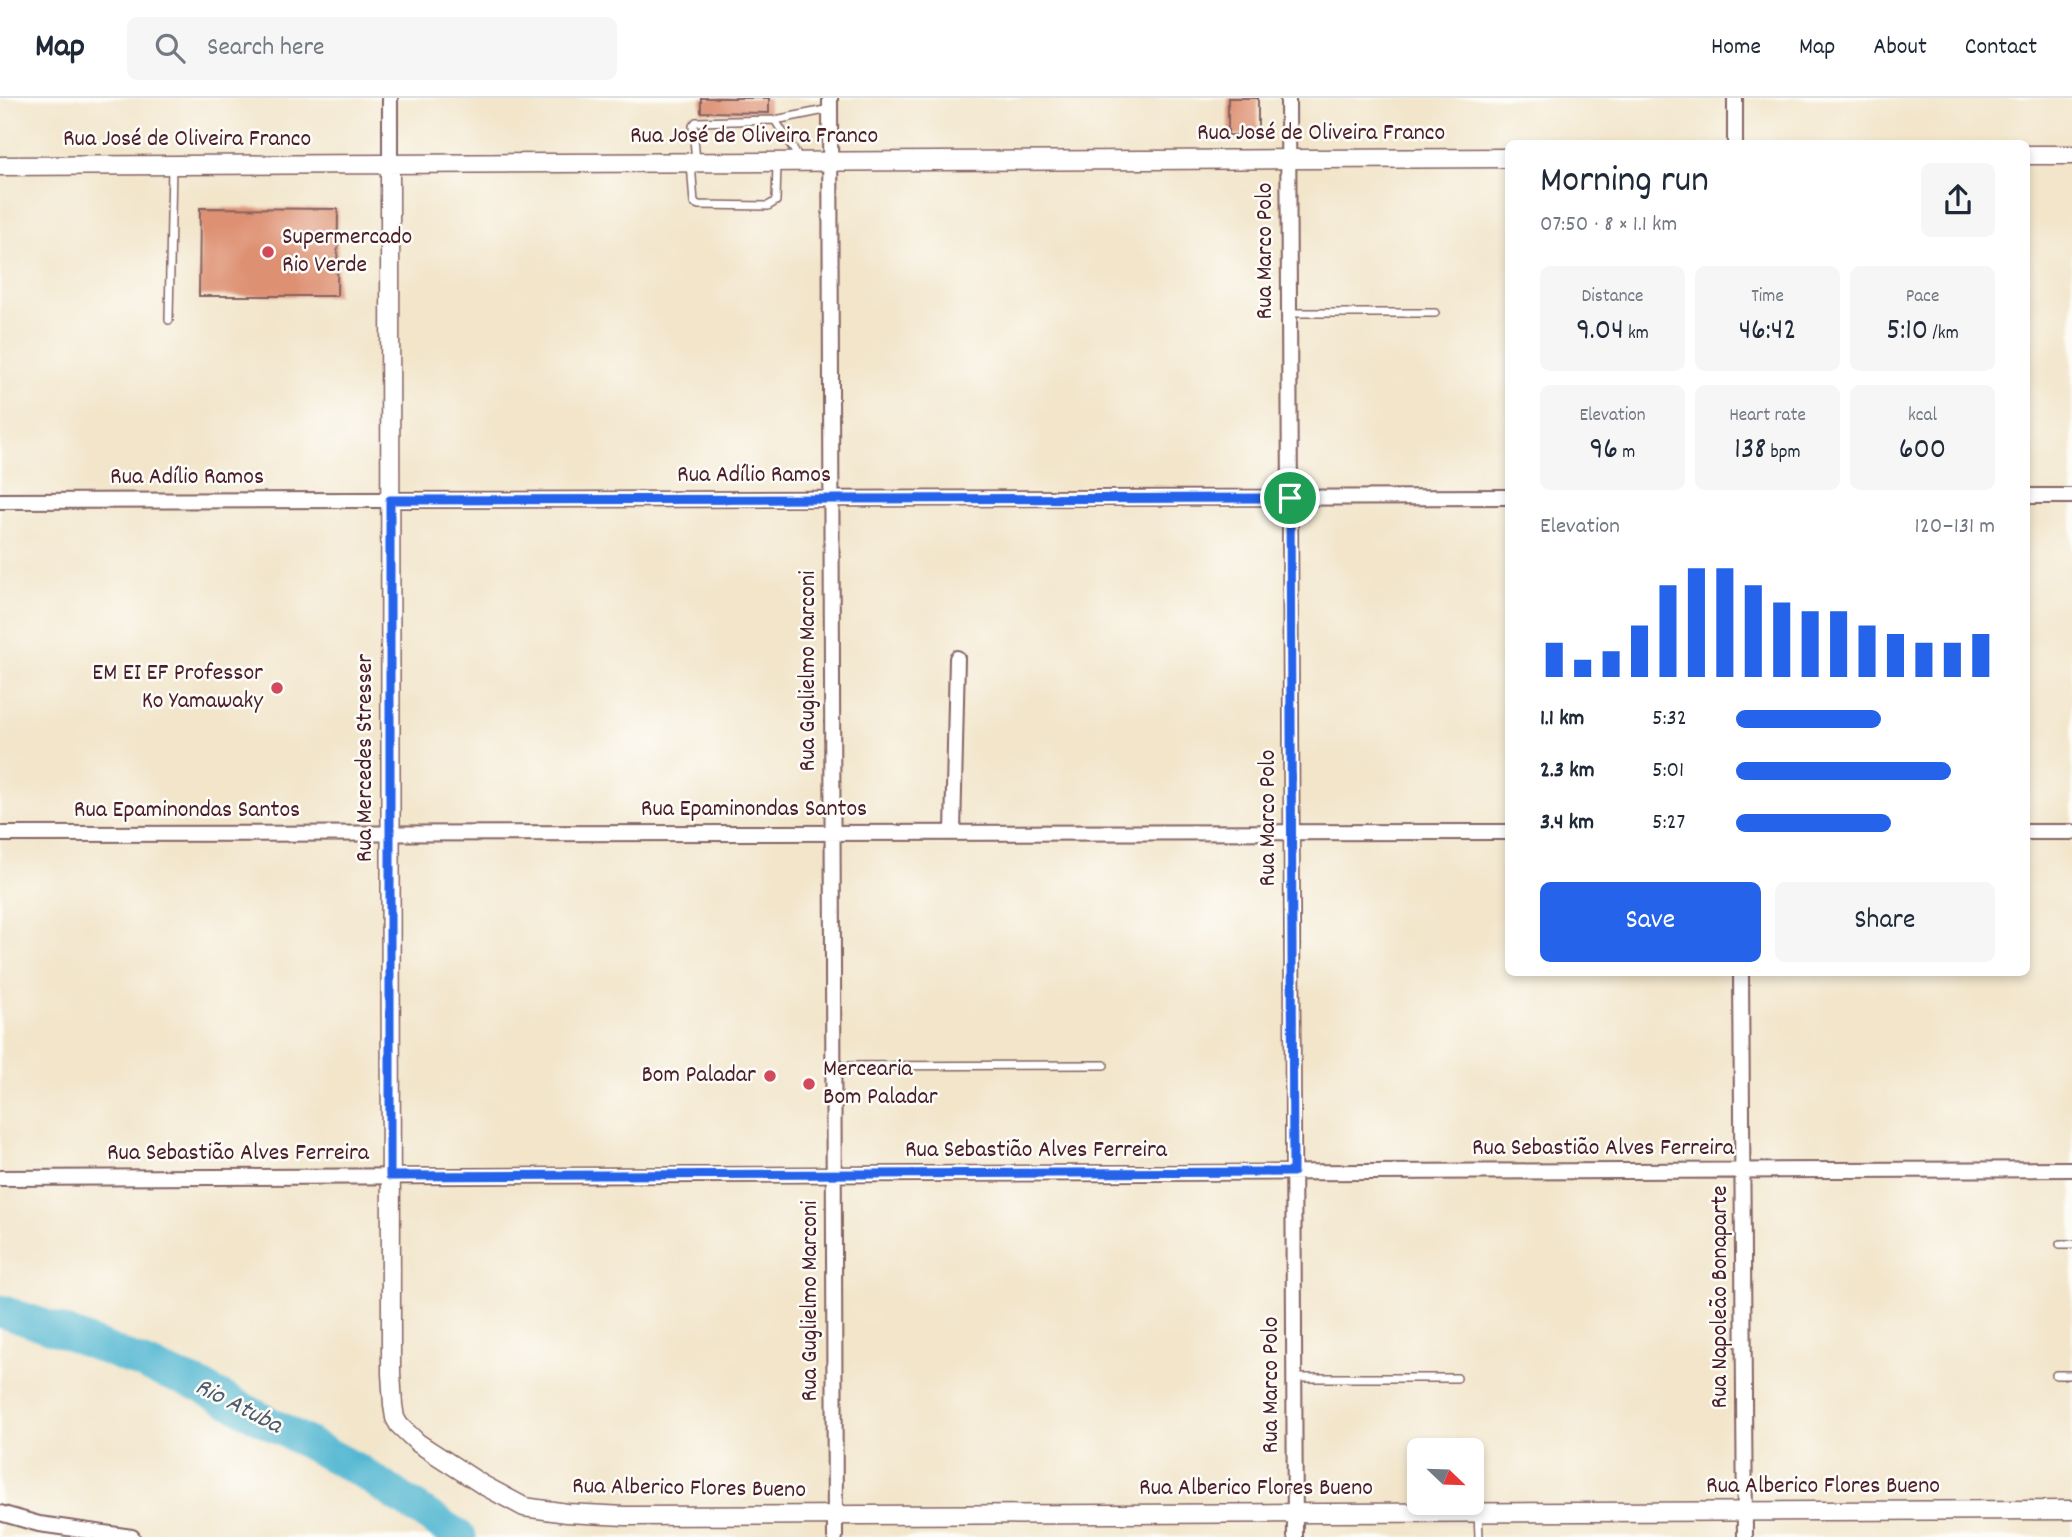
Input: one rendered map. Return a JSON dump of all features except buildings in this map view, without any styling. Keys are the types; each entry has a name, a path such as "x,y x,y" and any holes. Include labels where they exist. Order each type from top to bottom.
{"street":[{"name":"Rua Mercedes Stresser","path":"390,98 390,1176 391,1373 395,1418 407,1435 418,1443 499,1495 524,1507"},
{"name":"Rua Marco Polo","path":"1288,98 1295,1537"},
{"path":"1735,98 1735,140"},
{"name":"Rua Guglielmo Marconi","path":"830,104 835,1537"},
{"path":"2030,155 2072,155"},
{"name":"Rua José de Oliveira Franco","path":"0,166 1505,158"},
{"path":"2030,496 2072,496"},
{"name":"Rua Adílio Ramos","path":"0,501 1505,497"},
{"path":"953,833 957,658"},
{"name":"Rua Epaminondas Santos","path":"0,834 1505,832"},
{"path":"2030,832 2072,832"},
{"name":"Rua Napoleão Bonaparte","path":"1741,976 1745,1537"},
{"name":"Rua Sebastião Alves Ferreira","path":"0,1178 2072,1170"},
{"name":"Rua Alberico Flores Bueno","path":"524,1507 625,1516 1407,1513"},
{"name":"Rua Alberico Flores Bueno","path":"1484,1513 2072,1510"},
{"path":"0,1513 39,1524 132,1537"}],"lane":[{"path":"777,162 776,201 768,206 694,203 693,126 696,122 775,120 830,104"},
{"path":"775,120 802,162"},
{"path":"169,320 172,165"},
{"path":"1289,313 1435,313"},
{"path":"834,1066 1104,1065"},
{"path":"2060,1244 2072,1244"},
{"path":"2056,1376 2072,1375"},
{"path":"1294,1378 1457,1378"},
{"path":"1478,1516 1479,1537"}],"waterway":[{"name":"Rio Atuba","path":"0,1311 58,1330 202,1387 358,1470 460,1537"}],"place":[{"name":"Supermercado Rio Verde","path":"268,252"},
{"name":"EM EI EF Professor Ko Yamawaky","path":"277,688"},
{"name":"Bom Paladar","path":"770,1076"},
{"name":"Mercearia Bom Paladar","path":"809,1084"}],"route":[{"path":"1290,498 1293,1172 390,1176 390,500 1290,498"}]}
